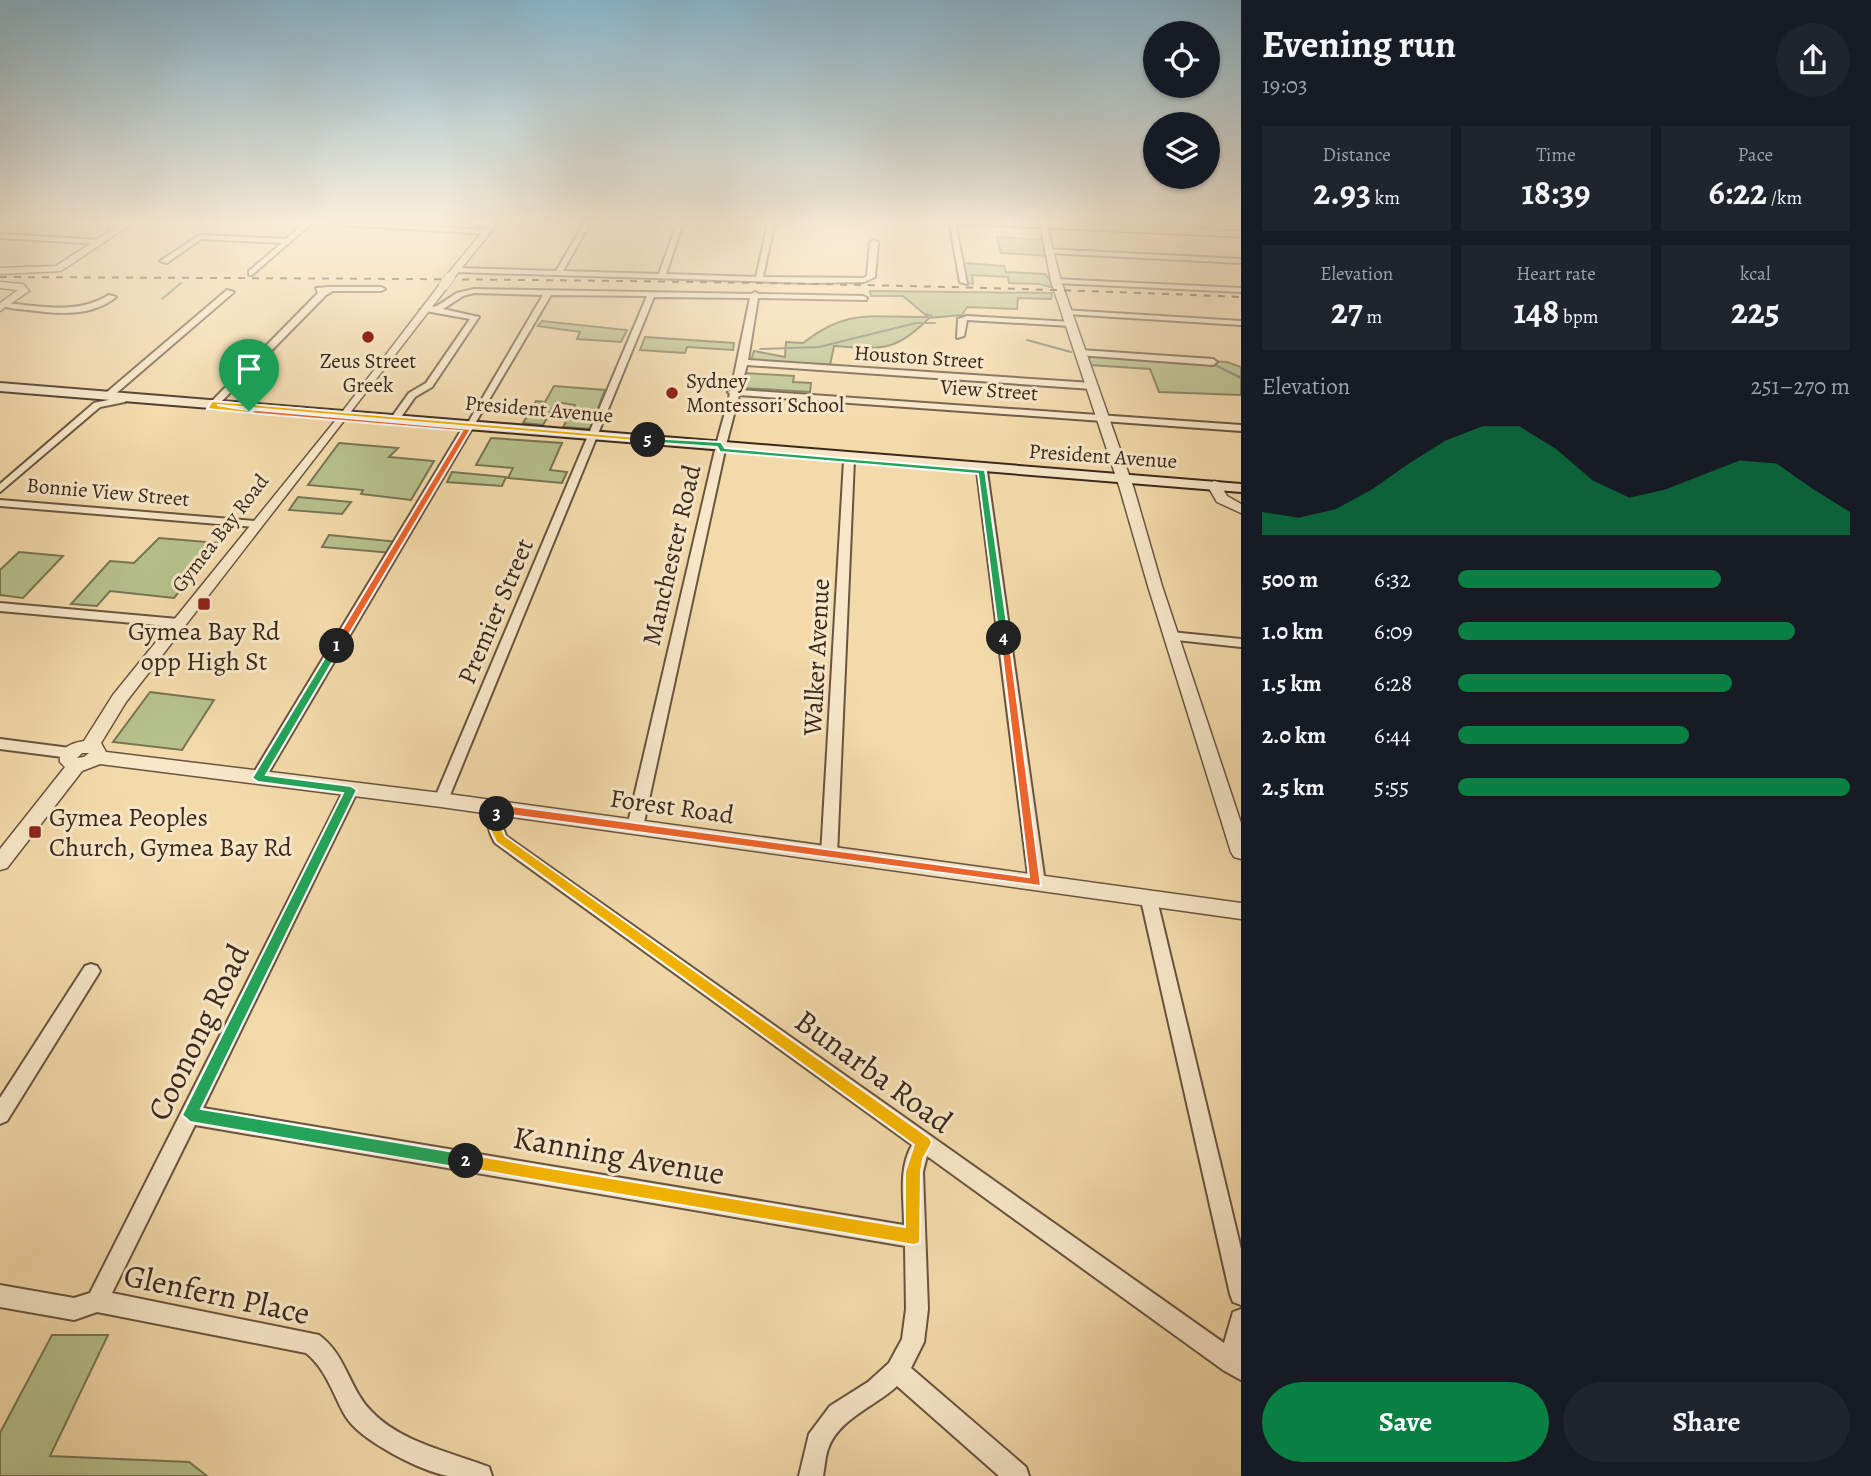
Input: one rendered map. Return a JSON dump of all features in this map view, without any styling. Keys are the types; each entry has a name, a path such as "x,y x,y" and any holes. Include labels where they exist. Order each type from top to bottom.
{"main road":[{"name":"President Avenue","path":"0,388 97,402 116,397 163,404 212,405"},
{"name":"President Avenue","path":"0,388 1123,481"},
{"name":"President Avenue","path":"342,417 396,418 469,427"},
{"name":"President Avenue","path":"721,447 982,471 1241,488"},
{"name":"President Avenue","path":"1215,488 1241,493"}],"street":[{"path":"2,307 23,292 22,289"},
{"path":"212,405 326,291 381,289"},
{"name":"Gymea Bay Road","path":"93,751 119,699 441,289"},
{"path":"1059,289 1082,353 1241,852"},
{"path":"1218,289 1241,290"},
{"path":"438,310 447,306 458,294 468,291 863,298"},
{"path":"258,778 549,291"},
{"path":"116,397 230,292"},
{"name":"Premier Street","path":"441,800 652,293"},
{"name":"Manchester Road","path":"635,827 733,392 743,362 755,294"},
{"path":"2,307 83,311 98,308 112,297"},
{"path":"396,418 412,395 429,385 475,317 424,310"},
{"path":"1067,312 1241,323"},
{"path":"960,336 962,319 1072,324"},
{"path":"1082,353 1213,362"},
{"name":"Houston Street","path":"743,362 1092,386"},
{"name":"View Street","path":"733,392 1241,428"},
{"path":"0,489 97,402"},
{"name":"Walker Avenue","path":"829,855 849,460"},
{"path":"982,471 1037,883"},
{"path":"1215,488 1226,502 1241,509"},
{"name":"Bonnie View Street","path":"0,503 255,524"},
{"path":"0,607 178,623"},
{"path":"1171,636 1241,643"},
{"path":"0,744 74,759"},
{"path":"0,863 74,759 93,751"},
{"name":"Forest Road","path":"93,751 258,778 441,800 1241,911"},
{"name":"Coonong Road","path":"97,1301 351,790"},
{"name":"Bunarba Road","path":"498,809 494,825 500,839 1236,1365"},
{"path":"1149,900 1241,1294"},
{"path":"0,1115 91,971"},
{"name":"Kanning Avenue","path":"190,1115 914,1237"},
{"path":"811,1476 817,1442 838,1414 876,1390 897,1371 913,1342 917,1310 913,1172 916,1157 925,1143"},
{"path":"0,1296 74,1310 97,1301"},
{"name":"Glenfern Place","path":"97,1301 311,1343 330,1358 354,1406 363,1419 382,1435 480,1476"},
{"path":"1236,1365 1241,1320"},
{"path":"897,1371 1017,1476"}],"green space":[{"path":"870,291 1052,293 1051,299 1018,298 1017,309 967,307 962,315 929,318 906,338 886,346 834,346 830,365 751,360 754,351 785,357 786,342 803,343 834,324 848,319 877,316 928,317 903,296 871,296"},
{"path":"542,321 627,330 621,342 577,339 580,332 538,326"},
{"path":"645,337 734,343 733,350 687,347 685,353 640,350"},
{"path":"1096,356 1227,362 1241,367 1241,395 1159,392 1150,369 1090,365 1088,358"},
{"path":"745,373 794,376 793,382 811,383 810,392 744,388"},
{"path":"554,386 605,390 590,429 563,427 575,405 556,402 543,425 523,423 536,401 545,402"},
{"path":"491,438 562,443 550,470 567,472 562,483 508,478 513,468 476,465"},
{"path":"339,443 398,448 389,457 434,461 411,500 361,494 363,490 308,485"},
{"path":"452,472 506,477 502,486 447,482"},
{"path":"298,497 351,502 342,514 289,510"},
{"path":"329,535 399,542 393,553 322,547"},
{"path":"159,538 219,543 174,598 110,591 97,606 71,604 110,561 134,563"},
{"path":"19,552 63,556 23,598 0,595 0,570"},
{"path":"150,692 214,700 182,750 113,742"},
{"path":"52,1335 108,1335 50,1456 189,1462 207,1476 0,1476 0,1433"}],"waterway":[{"path":"162,299 174,289"},
{"path":"927,314 932,316"},
{"path":"760,349 819,347 916,323 935,323"},
{"path":"1027,340 1071,352"},
{"path":"1211,363 1241,378"}],"railway":[{"path":"1004,289 1241,297"}],"place":[{"name":"Zeus Street Greek","path":"368,337"},
{"name":"Sydney Montessori School","path":"672,393"},
{"name":"Gymea Bay Rd opp High St","path":"204,604"},
{"name":"Gymea Peoples Church, Gymea Bay Rd","path":"35,832"}],"route":[{"path":"215,403 254,406 721,445 720,450 982,471 1037,883 498,809 494,825 500,839 925,1143 916,1157 913,1172 914,1237 190,1115 351,790 258,778 467,429 249,411 210,408 215,403"}]}
